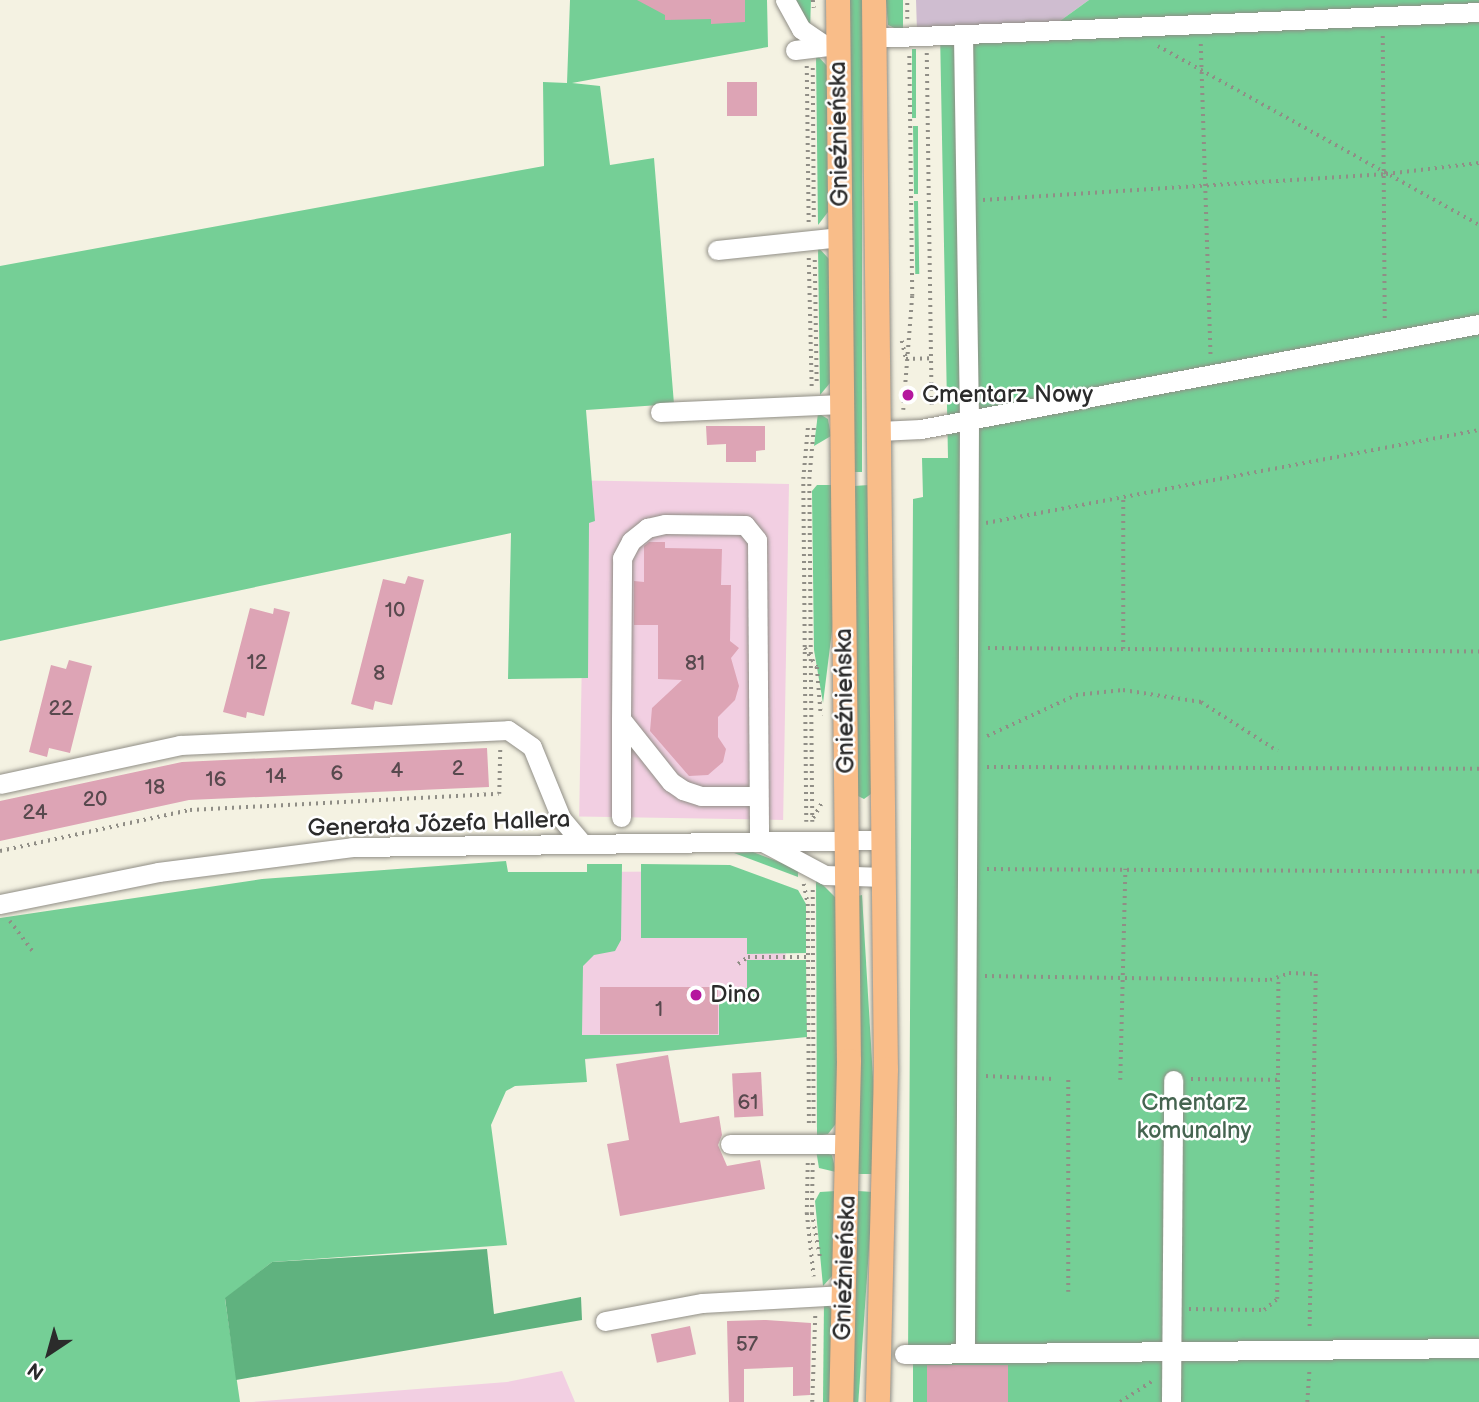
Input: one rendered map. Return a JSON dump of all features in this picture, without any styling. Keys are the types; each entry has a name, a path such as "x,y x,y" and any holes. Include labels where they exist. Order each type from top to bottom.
{"main road":[{"name":"Gnieźnieńska","path":"838,0 816,48 840,237 848,1144 841,1402"},
{"name":"Gnieźnieńska","path":"874,0 886,1094 878,1402"}],"street":[{"path":"785,0 789,14 816,48"},
{"path":"874,38 1129,30 1479,12"},
{"path":"963,36 969,420 965,1353"},
{"path":"717,250 811,237 840,237"},
{"path":"879,431 969,420 1479,324"},
{"path":"660,412 842,404"},
{"path":"621,817 622,558 631,541 647,528 665,524 745,525 757,540 759,840"},
{"path":"621,719 671,782 683,790 701,796 758,796"},
{"path":"0,784 180,745 500,730 521,737 532,747 561,818 582,843"},
{"name":"Generała Józefa Hallera","path":"5,903 158,872 352,847 759,840 805,831 846,840 883,840"},
{"name":"Generała Józefa Hallera","path":"759,840 808,874 884,877"},
{"path":"1171,1402 1178,1080"},
{"path":"730,1144 848,1144"},
{"path":"605,1321 702,1303 817,1291 844,1295"},
{"path":"904,1353 1171,1353 1479,1348"}],"path":[{"path":"805,831 813,818 808,479 812,404 811,237 818,0"},
{"path":"1383,17 1385,342"},
{"path":"1201,26 1212,374"},
{"path":"1129,30 1479,225"},
{"path":"927,37 932,426"},
{"path":"805,831 805,648 812,404 811,237 816,48"},
{"path":"967,202 1386,174 1479,163"},
{"path":"969,526 1479,430"},
{"path":"1123,497 1123,649"},
{"path":"805,648 817,667 821,727"},
{"path":"968,648 1479,651"},
{"path":"968,759 1037,710 1076,695 1123,690 1201,702 1279,751"},
{"path":"0,851 190,810 499,794 500,730"},
{"path":"968,759 1479,769"},
{"path":"805,831 821,807 822,789"},
{"path":"967,869 1479,872"},
{"path":"1121,1080 1125,869"},
{"path":"808,874 809,1189 817,1291"},
{"path":"808,874 810,1175"},
{"path":"5,903 10,922 33,951"},
{"path":"738,964 747,957 809,957"},
{"path":"973,975 1122,978 1278,977 1316,974 1307,1402"},
{"path":"1171,1308 1264,1310 1277,1299 1280,1080 1278,977"},
{"path":"966,1075 1055,1079"},
{"path":"1068,1079 1068,1292"},
{"path":"1178,1080 1280,1080"},
{"path":"810,1175 822,1175"},
{"path":"809,1189 821,1189"},
{"path":"809,1189 817,1291 812,1402"},
{"path":"1120,1402 1142,1385 1171,1379"}],"shaded area":[{"path":"916,0 1089,0 1053,26 917,32"},
{"path":"585,480 789,484 783,820 579,816"},
{"path":"740,871 786,916 785,1039 572,1061 587,872"},
{"path":"562,1371 575,1402 252,1402 507,1382"}],"green space":[{"path":"570,0 767,0 768,47 572,83 600,86 610,165 654,158 674,404 586,410 595,521 589,523 588,678 508,679 511,533 0,641 0,266 544,166 543,82 567,83"},
{"path":"796,0 811,0 810,29"},
{"path":"848,0 862,0 862,472 848,472"},
{"path":"886,0 903,0 903,32 888,25"},
{"name":"Cmentarz komunalny","path":"1089,0 1479,0 1479,1402 913,1402 913,1361 908,1360 913,499 923,497 922,458 948,458 940,31 1053,26"},
{"path":"912,49 916,49 916,118 912,118"},
{"path":"816,54 827,66 828,212 818,225"},
{"path":"913,126 918,126 918,194 914,194"},
{"path":"914,201 918,201 919,274 915,274"},
{"path":"818,247 829,259 830,383 820,395"},
{"path":"818,413 828,419 831,436 814,446"},
{"path":"817,485 831,485 833,623 823,703 814,650 812,491"},
{"path":"869,485 871,794 864,799 858,796 854,486"},
{"path":"753,852 798,869 798,877 734,853"},
{"path":"506,861 508,872 587,872 587,864 622,864 621,940 615,951 594,955 583,966 582,1035 719,1035 719,1001 731,1001 731,988 747,988 747,960 806,960 807,1037 585,1059 587,1082 515,1086 506,1091 491,1125 507,1245 272,1262 225,1299 240,1402 0,1402 0,918 262,879"},
{"path":"641,864 730,865 798,890 806,904 806,953 747,954 747,938 641,938"},
{"path":"816,878 836,898 838,1121 828,1134 817,1136"},
{"path":"862,895 874,1094 873,1174 858,1174 858,896"},
{"path":"816,1150 832,1155 836,1172 819,1168"},
{"path":"836,1191 833,1275 823,1286 815,1201 820,1192"},
{"path":"858,1191 873,1192 858,1402 843,1401"},
{"path":"487,1249 494,1314 581,1297 582,1320 236,1380 225,1298 272,1262"},
{"path":"824,1301 833,1311 830,1402 823,1402"}],"building":[{"path":"637,0 745,0 745,22 711,24 711,19 665,20 665,15"},
{"path":"727,82 757,82 757,116 727,116"},
{"path":"706,426 765,426 765,450 756,451 756,462 726,462 726,444 707,445"},
{"path":"649,542 665,542 665,548 722,549 721,585 731,585 730,641 739,648 731,658 739,686 735,700 718,717 718,737 726,749 723,762 708,775 689,776 650,731 652,708 682,680 658,679 658,625 634,625 634,581 644,582 644,546"},
{"path":"408,576 424,580 392,705 375,701 373,710 351,704 383,579 405,584"},
{"path":"250,608 273,614 274,608 290,612 264,716 247,712 246,718 223,712"},
{"path":"69,660 92,666 70,753 49,748 47,757 29,752 51,665 66,669"},
{"path":"487,748 489,787 189,800 0,841 0,801 182,762"},
{"path":"600,987 718,987 718,1034 600,1034"},
{"path":"668,1055 680,1123 719,1116 722,1135 718,1145 727,1166 760,1160 765,1189 620,1216 607,1144 629,1140 616,1064"},
{"path":"761,1072 763,1116 734,1117 732,1074"},
{"path":"727,1321 811,1323 810,1395 793,1396 793,1367 744,1369 744,1402 729,1402"},
{"path":"690,1326 696,1354 657,1363 651,1334"},
{"path":"927,1365 1008,1365 1008,1402 927,1402"}],"place":[{"name":"Cmentarz Nowy","path":"908,395"},
{"name":"Dino","path":"696,995"}]}
